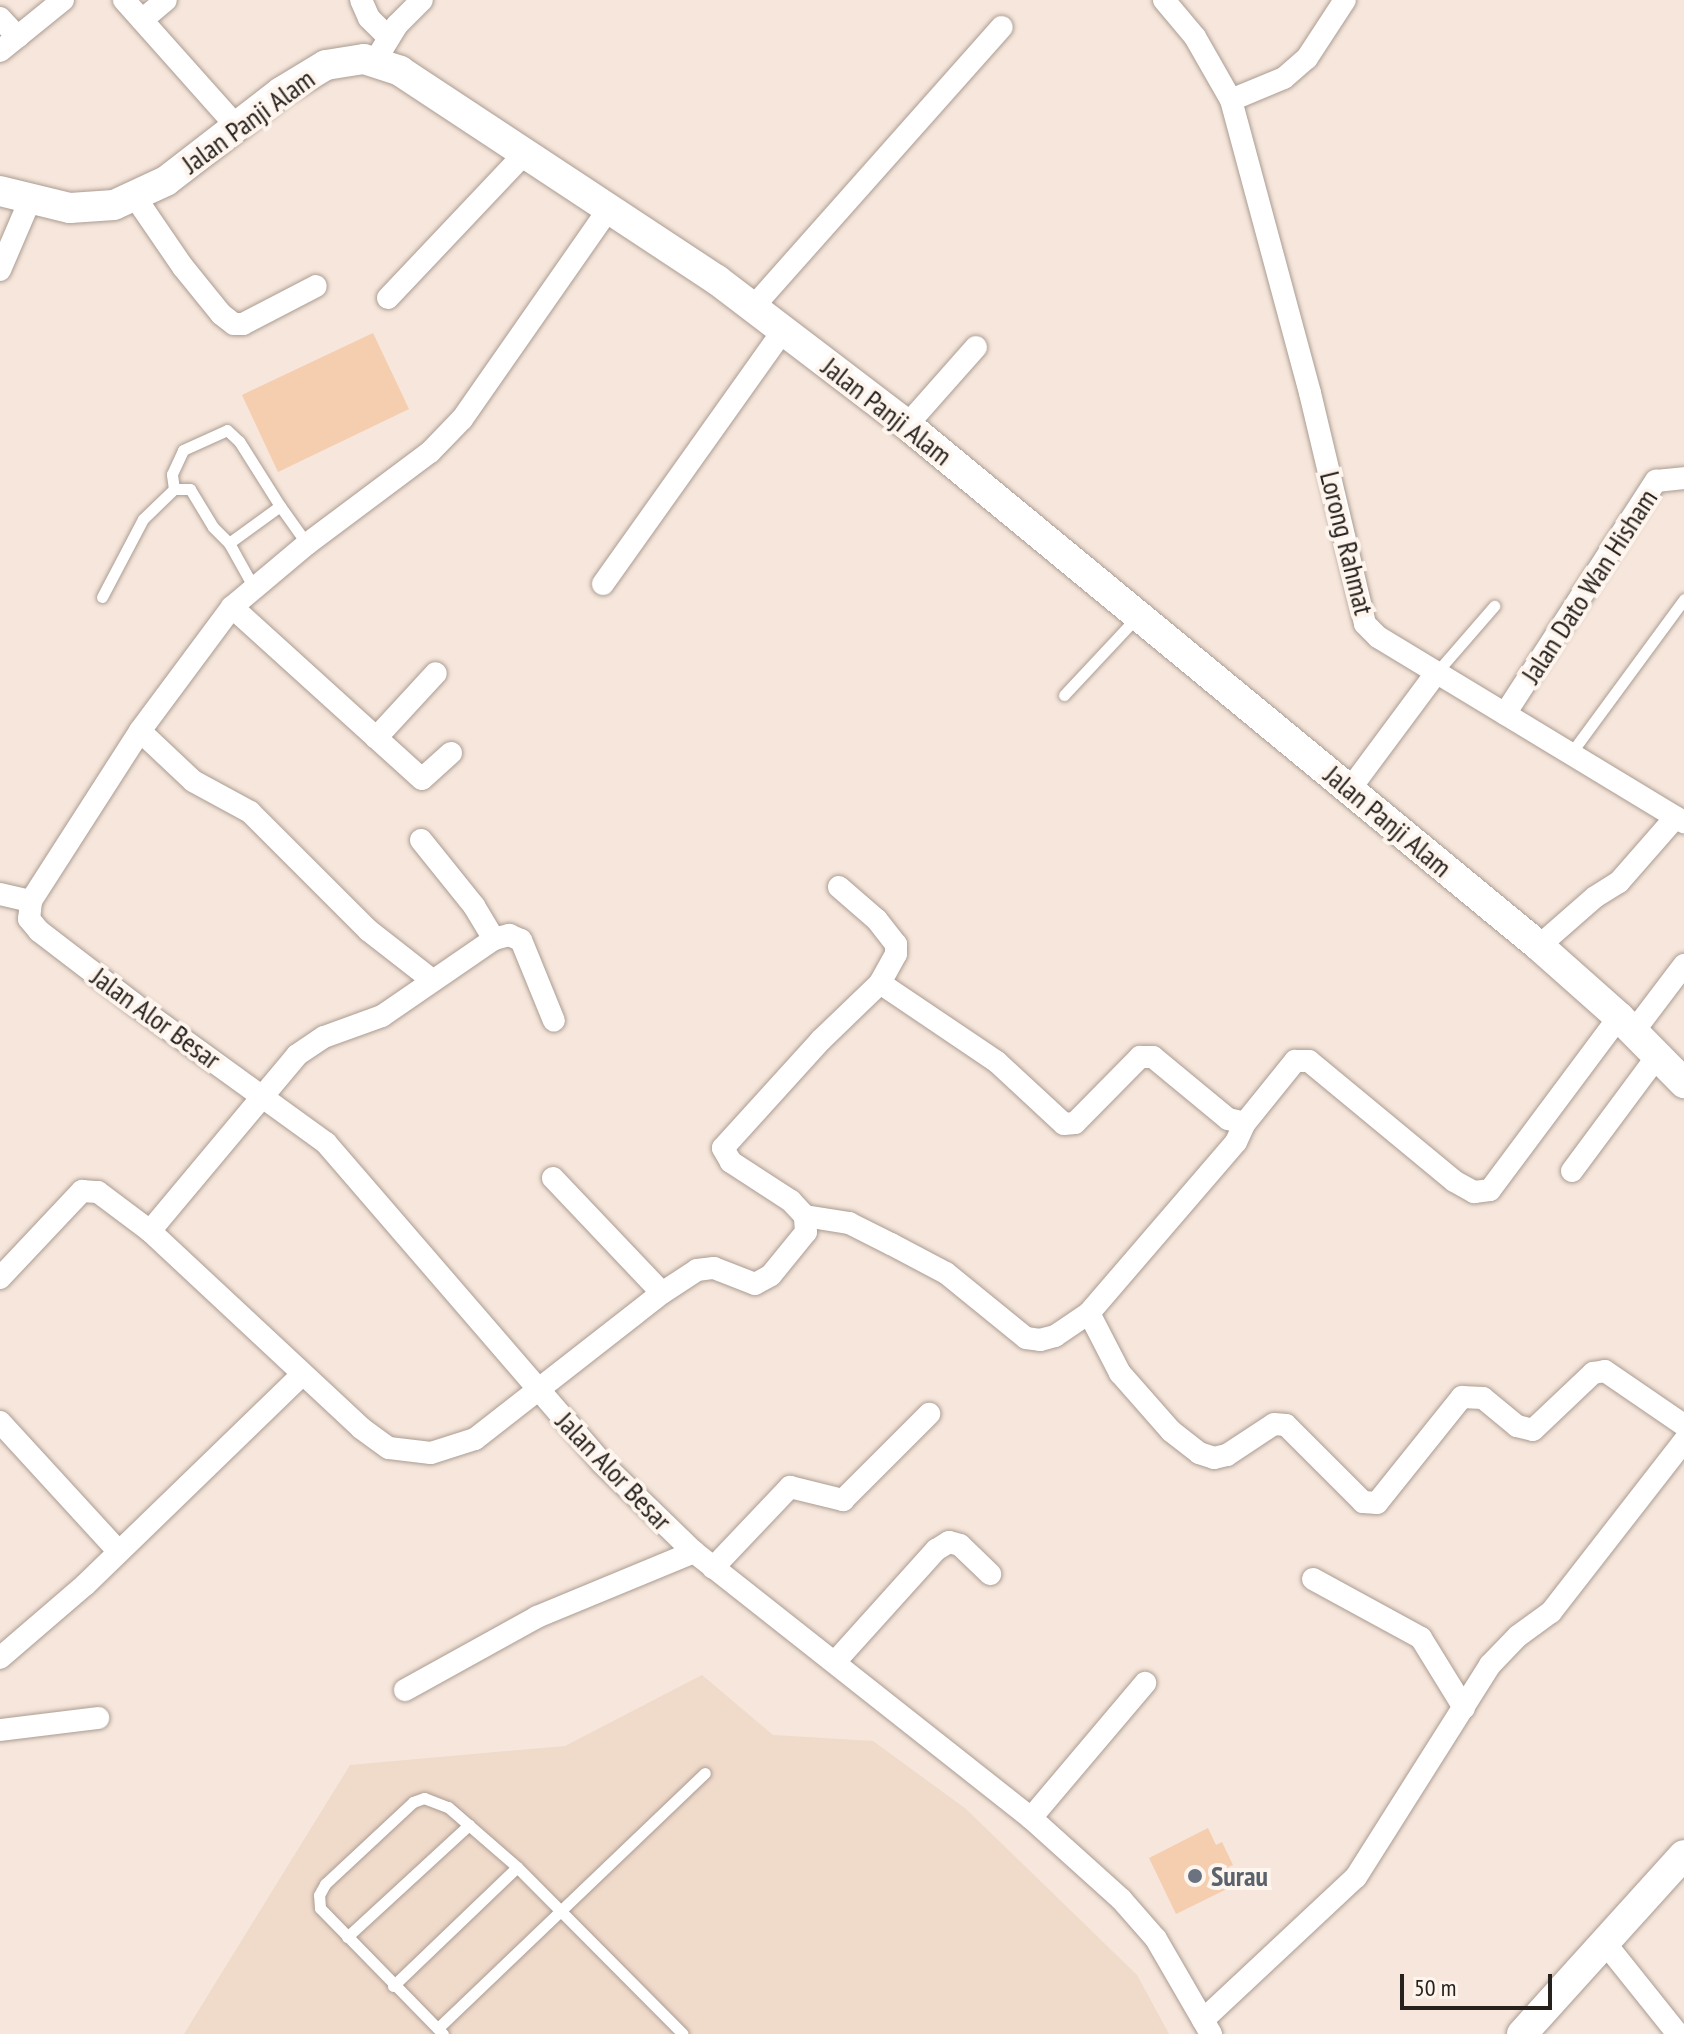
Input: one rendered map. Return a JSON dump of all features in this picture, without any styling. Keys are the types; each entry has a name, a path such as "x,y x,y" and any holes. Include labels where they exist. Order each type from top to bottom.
{"main road":[{"name":"Jalan Panji Alam","path":"0,191 70,208 94,208 135,197 189,166 304,75 326,65 382,49 400,71 610,207 754,306 907,425 1539,946 1682,1078"},
{"path":"1522,2034 1684,1855"}],"street":[{"path":"0,18 9,44 63,0"},
{"path":"124,0 237,127"},
{"path":"142,20 166,0"},
{"path":"361,0 382,49 422,0"},
{"name":"Lorong Rahmat","path":"1164,0 1195,37 1231,100 1310,393 1365,624 1378,637 1436,673 1680,819"},
{"path":"1231,100 1284,78 1307,58 1345,0"},
{"path":"754,306 1002,27"},
{"path":"388,298 526,152"},
{"path":"135,197 183,267 221,314 234,324 243,324 316,286"},
{"path":"0,270 30,200"},
{"path":"0,894 31,901 140,731 232,607 307,544 430,452 462,419 610,207"},
{"path":"603,584 784,329"},
{"path":"907,425 976,347"},
{"name":"Jalan Dato Wan Hisham","path":"1505,714 1656,481 1684,478"},
{"path":"232,607 422,779 451,753"},
{"path":"376,738 436,673"},
{"path":"1350,789 1436,673"},
{"path":"140,731 193,781 250,812 368,930 432,980"},
{"path":"1539,946 1595,897 1619,882 1680,819"},
{"path":"421,840 474,906 494,939"},
{"path":"839,887 877,920 896,944 896,954 880,983 821,1040 723,1148 731,1162 791,1201 805,1216 849,1223 946,1273 1026,1338 1040,1340 1055,1336 1089,1313 1236,1142 1245,1123 1295,1061 1309,1061 1454,1181 1474,1192 1490,1190 1627,1024 1684,965"},
{"name":"Jalan Alor Besar","path":"31,901 29,919 39,931 326,1143 361,1179 602,1463 694,1552 1031,1818 1121,1899 1156,1939 1207,2027"},
{"path":"150,1231 297,1055 324,1037 382,1016 494,939 509,935 521,940 554,1021"},
{"path":"880,983 997,1062 1064,1124 1075,1123 1140,1057 1153,1057 1228,1119 1245,1123"},
{"path":"1572,1171 1658,1055"},
{"path":"553,1178 662,1293"},
{"path":"0,1278 82,1191 98,1192 150,1231 361,1428 389,1448 431,1453 475,1439 662,1293 697,1270 714,1268 755,1284 771,1275 806,1232 805,1216"},
{"path":"1089,1313 1120,1373 1171,1431 1199,1453 1214,1458 1227,1455 1274,1424 1286,1425 1363,1502 1377,1503 1462,1397 1483,1398 1517,1426 1533,1430 1593,1373 1605,1371 1684,1425"},
{"path":"0,1658 119,1552 303,1374"},
{"path":"713,1568 790,1487 843,1500 929,1414"},
{"path":"0,1422 119,1552"},
{"path":"1207,2027 1356,1877 1490,1665 1518,1636 1551,1612 1684,1441"},
{"path":"835,1662 936,1550 949,1542 960,1545 990,1574"},
{"path":"405,1690 537,1617 694,1552"},
{"path":"1313,1579 1421,1638 1464,1708"},
{"path":"1031,1818 1145,1683"},
{"path":"0,1730 98,1718"},
{"path":"1605,1943 1678,2034"}],"lane":[{"path":"174,489 172,474 183,450 227,430 239,441 307,544"},
{"path":"102,597 143,519 174,489 190,489 213,527 229,543 254,588"},
{"path":"229,543 280,506"},
{"path":"1571,753 1684,599"},
{"path":"1436,673 1494,606"},
{"path":"1064,695 1139,615"},
{"path":"683,2034 559,1909 517,1867 434,1799 413,1802 334,1875 319,1895 320,1908 440,2031 559,1909 705,1773"},
{"path":"347,1937 469,1825"},
{"path":"393,1986 517,1867"}],"shaded area":[{"path":"702,1675 773,1735 873,1741 966,1809 1137,1975 1169,2034 184,2034 350,1765 565,1746"}],"building":[{"path":"373,333 409,409 278,472 242,395"},
{"name":"Surau","path":"1208,1828 1216,1845 1222,1842 1233,1865 1228,1867 1237,1884 1176,1914 1149,1858"}],"place":[{"name":"Surau","path":"1195,1876"}]}
